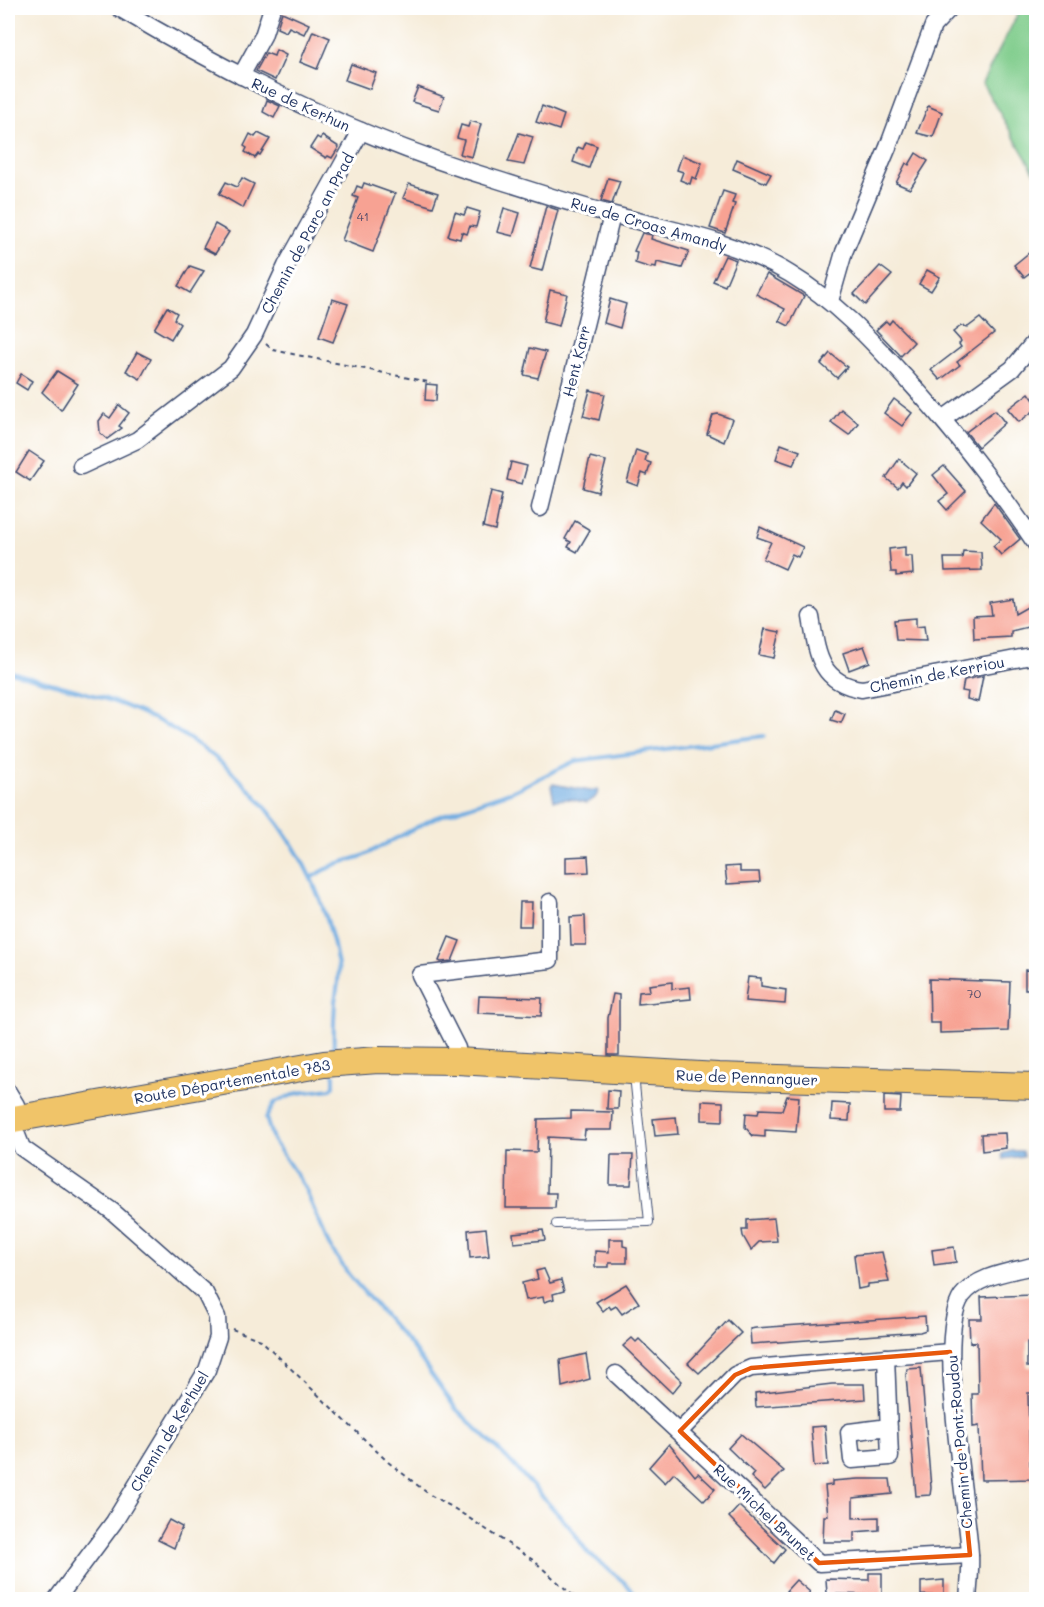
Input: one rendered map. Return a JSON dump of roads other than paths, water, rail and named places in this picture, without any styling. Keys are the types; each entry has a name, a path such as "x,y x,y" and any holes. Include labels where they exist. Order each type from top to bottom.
{"main road":[{"name":"Route Départementale 783","path":"9,1120 324,1064 378,1060 457,1061"},
{"name":"Rue de Pennanguer","path":"457,1061 634,1071 1036,1086"}],"street":[{"name":"Rue de Kerhun","path":"119,8 181,45 306,108 360,131"},
{"name":"Rue de Kerhun","path":"242,76 262,36 272,8"},
{"path":"830,301 844,252 888,147 933,26 950,8"},
{"name":"Rue de Croas Amandy","path":"360,131 493,179 612,215 699,235 730,246 788,273 830,301 856,324 943,419 1001,492 1036,544"},
{"name":"Chemin de Parc an Prad","path":"81,466 137,440 194,399 231,368 254,335 286,266 360,131"},
{"name":"Hent Karr","path":"540,508 612,215"},
{"path":"943,419 1012,369 1036,340"},
{"name":"Chemin de Kerriou","path":"811,617 819,662 848,687 862,689 1036,655"},
{"path":"457,1061 457,1048 420,975 550,960 550,902"},
{"path":"8,1092 15,1105 9,1120"},
{"name":"Chemin de Kerhuel","path":"9,1120 22,1148 111,1211 206,1293 217,1317 218,1337 207,1370 172,1431 114,1522 56,1599"},
{"name":"Chemin de Pont-Roudou","path":"968,1599 970,1555 950,1352 954,1320 962,1297 981,1280 1036,1265"},
{"path":"680,1431 735,1375 751,1368 950,1352"},
{"path":"886,1357 889,1427"},
{"name":"Rue Michel Brunet","path":"616,1374 680,1431 819,1563 970,1555"}],"lane":[{"path":"556,1224 649,1222 634,1071"}],"water":[{"path":"553,784 590,791 598,789 598,792 595,798 586,803 571,799 554,800 551,786"},
{"path":"1022,1151 1023,1156 1003,1159 1002,1154"}],"waterway":[{"path":"8,671 82,691 125,706 165,725 202,748 236,776 266,807 291,843 312,881 328,922 339,969 334,1014 334,1051"},
{"path":"312,877 336,864 363,856 434,818 513,791 575,761 764,736"},
{"path":"334,1075 334,1086 331,1089 298,1093 275,1102 266,1118 273,1140 304,1186 329,1245 349,1275 412,1347 456,1409 507,1458 570,1527 588,1553 624,1582 640,1600"}]}
